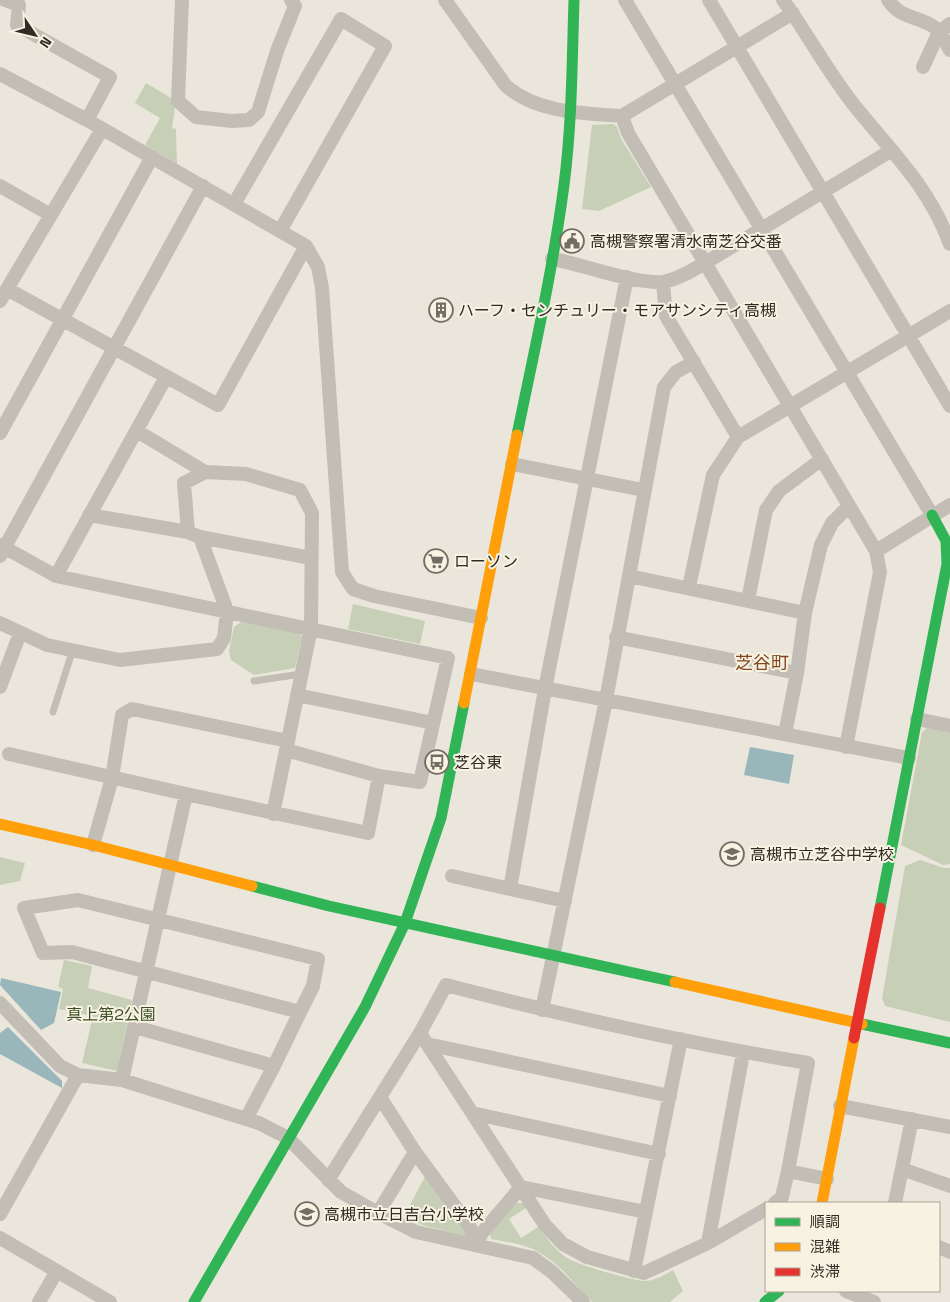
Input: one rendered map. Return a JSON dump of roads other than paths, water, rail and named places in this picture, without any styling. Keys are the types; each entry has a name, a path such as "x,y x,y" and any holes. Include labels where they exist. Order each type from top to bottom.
{"street":[{"path":"6,0 19,5 17,25 110,77 87,120"},
{"path":"181,1 178,101 196,118 232,121 249,120 258,112 277,51 295,6 291,0"},
{"path":"445,0 506,86 528,101 570,112 622,116 793,13"},
{"path":"194,1302 365,1007 405,923 441,818 552,259 564,185 570,112 574,0"},
{"path":"625,0 946,541 947,564 822,1202"},
{"path":"709,0 950,406"},
{"path":"784,0 857,109 892,150 946,220 950,244"},
{"path":"888,0 895,9 906,17 945,28"},
{"path":"234,204 341,19 385,46 280,231"},
{"path":"945,28 950,50"},
{"path":"923,67 945,28"},
{"path":"0,74 87,120 306,246 318,266 322,288 334,487 342,572 353,589 374,596 481,618"},
{"path":"622,116 628,133 876,551 880,572 846,747"},
{"path":"0,302 102,129"},
{"path":"552,259 627,277 663,282 690,272 892,150"},
{"path":"0,433 61,319 152,157"},
{"path":"0,186 51,215"},
{"path":"93,845 112,778 122,715 132,709 287,745 380,776 420,782 448,658 56,576 1,550 116,348 203,186"},
{"path":"7,288 218,405 306,246"},
{"path":"510,889 545,689 627,277"},
{"path":"663,282 666,316 738,437"},
{"path":"689,587 713,475 738,437 950,311"},
{"path":"542,1010 606,700 643,490 664,387 676,372 694,362"},
{"path":"56,576 138,431 166,377"},
{"path":"138,431 204,472 246,474 300,490 312,512 311,628 273,814"},
{"path":"748,600 766,510 779,491 822,459"},
{"path":"512,464 643,490"},
{"path":"0,623 47,645 120,660 217,649 224,638 227,611 194,535 184,483 204,472"},
{"path":"876,551 950,505"},
{"path":"785,734 797,673 805,612 821,545 832,523 849,506"},
{"path":"89,515 311,558"},
{"path":"629,576 805,612"},
{"path":"0,687 20,633"},
{"path":"616,637 797,673"},
{"path":"471,674 909,758"},
{"path":"297,695 433,723"},
{"path":"917,719 950,726"},
{"path":"9,754 273,814 368,833 380,776"},
{"path":"122,1080 186,794"},
{"path":"0,824 93,845 329,906 950,1043"},
{"path":"452,876 565,901"},
{"path":"246,1119 274,1066 313,986 318,959 78,900 24,908 43,953 72,952 300,1012"},
{"path":"328,1180 380,1097 423,1039 446,985 542,1010 681,1038 743,1053 808,1063 788,1171 782,1197 776,1202"},
{"path":"0,1003 60,1066 78,1076 122,1080 246,1119 288,1138 341,1192 378,1213 416,1232 533,1258 552,1272 583,1302"},
{"path":"135,1027 274,1066"},
{"path":"634,1271 681,1038"},
{"path":"423,1039 670,1096"},
{"path":"423,1039 545,1225 563,1244 587,1256 644,1273 708,1243 765,1210"},
{"path":"708,1243 743,1053"},
{"path":"0,1214 78,1076"},
{"path":"380,1097 415,1152 470,1227 476,1244"},
{"path":"840,1106 950,1127"},
{"path":"472,1113 659,1154"},
{"path":"895,1202 912,1119"},
{"path":"378,1213 415,1152"},
{"path":"902,1169 950,1186"},
{"path":"788,1171 827,1180"},
{"path":"521,1187 646,1212"},
{"path":"476,1244 482,1233 521,1187"},
{"path":"0,1238 110,1302"},
{"path":"39,1302 57,1271"},
{"path":"764,1302 778,1292"},
{"path":"849,1292 874,1302"}],"lane":[{"path":"53,712 73,649"},
{"path":"254,681 301,674"}],"water":[{"path":"750,747 794,755 789,784 744,775"},
{"path":"1,978 61,992 54,1023 41,1030 0,985"},
{"path":"8,1027 62,1081 62,1088 0,1054 0,1033"}],"place":[{"name":"高槻警察署清水南芝谷交番","path":"572,241"},
{"name":"ハーフ・センチュリー・モアサンシティ高槻","path":"441,310"},
{"name":"ローソン","path":"436,561"},
{"name":"芝谷東","path":"437,762"},
{"name":"高槻市立芝谷中学校","path":"732,854"},
{"name":"高槻市立日吉台小学校","path":"307,1214"}],"district":[{"name":"芝谷町","path":"762,663"}],"park label":[{"name":"真上第2公園","path":"111,1014"}]}
